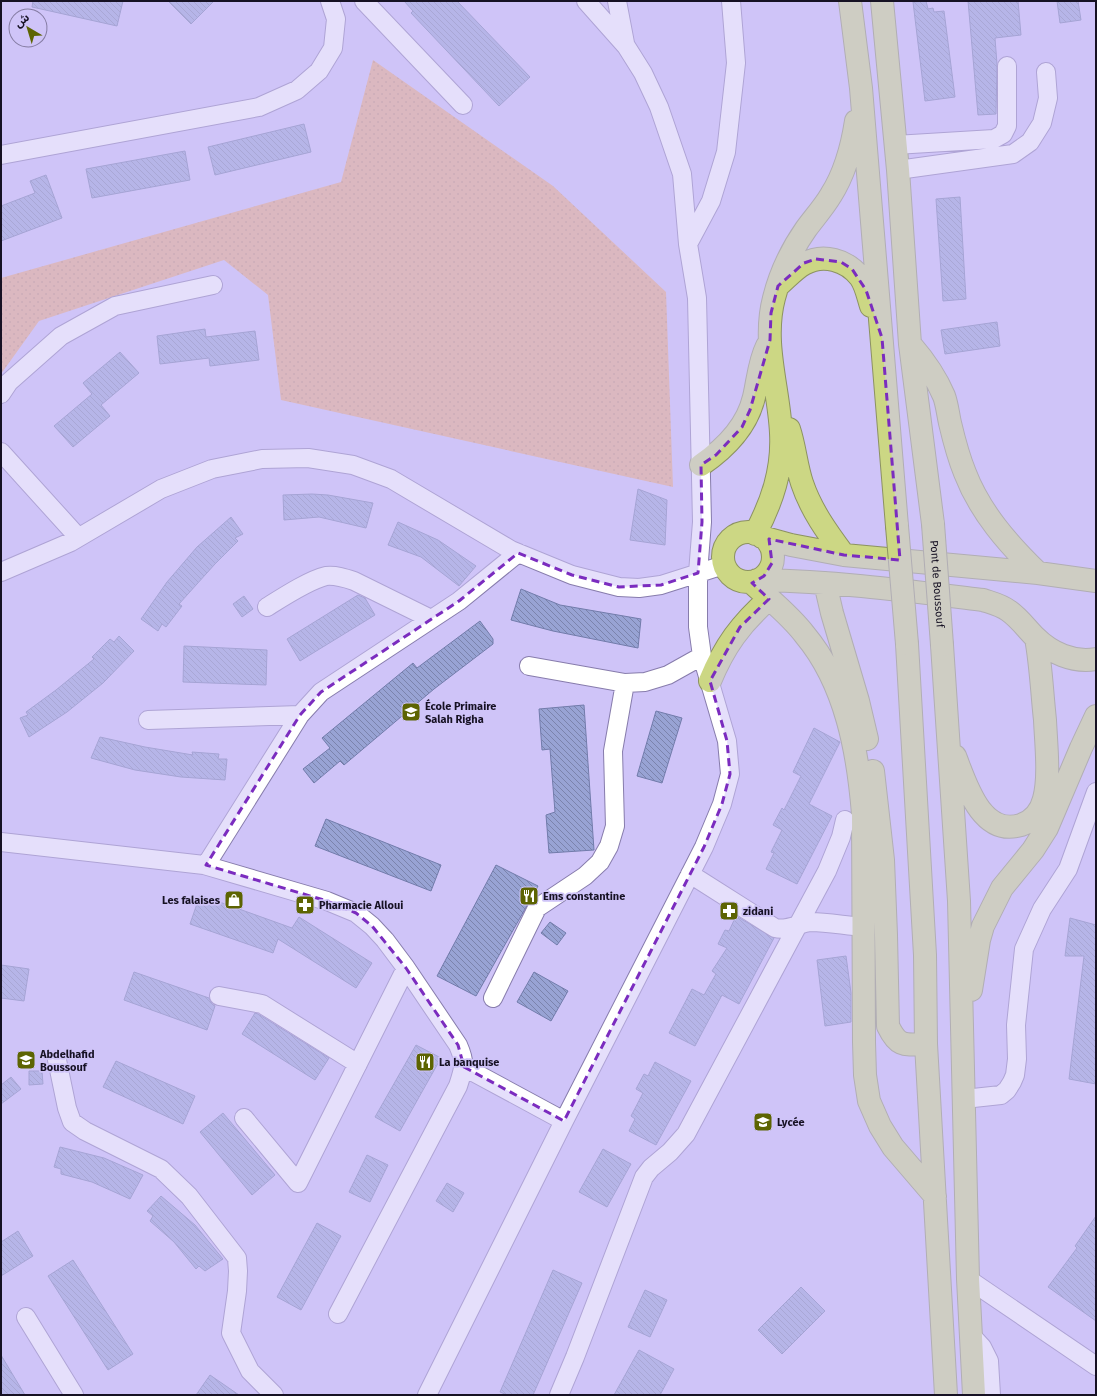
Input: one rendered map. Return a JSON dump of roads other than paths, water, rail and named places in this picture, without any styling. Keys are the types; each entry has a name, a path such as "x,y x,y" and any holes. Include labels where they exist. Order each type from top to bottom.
{"highway":[{"path":"850,1 860,88 907,644 925,955 926,1044 946,1395"},
{"name":"Pont de Boussouf","path":"882,1 898,170 910,344 933,524 959,901 968,1279 974,1395"},
{"path":"758,535 779,474 782,446 779,411 770,350 771,313 774,298 794,248 805,230 831,195 848,158 853,137 860,88"},
{"path":"778,286 804,263 816,259 829,259 841,262 852,268 860,278 866,290 882,338"},
{"path":"701,465 716,455 730,442 742,427 750,410 761,362 770,340"},
{"path":"910,344 927,366 937,382 944,398 956,448 976,498 1008,542 1038,574"},
{"path":"779,411 789,428 794,443 802,482 812,509 844,555"},
{"path":"1092,583 1038,574 844,555 791,545 748,532 741,533 730,540 723,552 724,565 727,571 737,580 825,583 911,591 983,600 1009,610 1036,638 1055,652 1067,658 1081,660 1096,659"},
{"path":"754,581 764,576 772,563 771,548 767,542 758,535"},
{"path":"754,581 769,599 805,634 823,659 839,695 851,730 860,782 863,814 865,1062 869,1101 880,1126 893,1147 935,1196"},
{"path":"825,583 840,644 858,702 873,766 883,860 888,1026 893,1038 905,1045 926,1044"},
{"path":"710,681 718,662 740,627 753,612 769,599"},
{"path":"948,738 973,798 985,817 999,825 1012,827 1024,824 1038,814 1045,798 1047,770 1041,668 1036,638"},
{"path":"961,1016 970,994 979,940 983,926 1002,888 1034,850 1047,828 1096,716"}],"street":[{"path":"1,155 259,107 297,90 319,71 333,48 336,19 330,1"},
{"path":"364,1 463,105"},
{"path":"427,1395 564,1121 704,847 722,804 730,774 727,741 702,656 698,627 698,573 702,522 697,298 688,244 682,174 659,108 643,73 626,46 586,1"},
{"path":"617,1 626,46"},
{"path":"688,244 711,201 726,152 736,63 731,1"},
{"path":"895,145 994,139 1003,134 1007,126 1008,66"},
{"path":"898,170 1013,154 1030,142 1042,123 1048,98 1046,72"},
{"path":"1,394 9,382 61,336 115,306 213,285"},
{"path":"1,452 78,537"},
{"path":"1,572 70,542 161,489 212,468 262,459 308,458 353,466 391,479 511,550 572,575 619,587 639,588 661,585 724,565"},
{"path":"206,865 300,715 321,692 459,601 518,553"},
{"path":"267,607 311,582 326,576 341,576 431,619"},
{"path":"529,666 625,683 645,682 668,675 702,656"},
{"path":"493,998 537,908 585,876 600,862 609,846 615,826 613,751 625,683"},
{"path":"148,720 300,715"},
{"path":"964,1099 1001,1096 1012,1082 1015,1075 1017,1059 1016,1025 1024,949 1042,909 1068,869 1096,792"},
{"path":"559,1395 644,1177 655,1164 670,1152 686,1134 818,889 835,854 841,838 845,820"},
{"path":"1,842 206,865 327,901 356,913 372,926 385,940 406,968 458,1045 462,1055 464,1067 458,1086 338,1314"},
{"path":"690,874 775,928 786,929 816,922 864,927"},
{"path":"244,1118 298,1183 406,968"},
{"path":"219,996 262,1004 358,1064"},
{"path":"57,1060 67,1108 72,1122 86,1131 162,1169 188,1196 237,1258 237,1291 231,1332 250,1371 272,1394"},
{"path":"464,1067 564,1121"},
{"path":"968,1279 1096,1366"},
{"path":"26,1317 74,1395"},
{"path":"971,1335 982,1347 989,1361 991,1395"}],"place":[{"name":"École Primaire Salah Righa","path":"411,712"},
{"name":"Ems constantine","path":"529,896"},
{"name":"Les falaises","path":"234,900"},
{"name":"Pharmacie Alloui","path":"305,905"},
{"name":"zidani","path":"729,911"},
{"name":"Abdelhafid Boussouf","path":"26,1060"},
{"name":"La banquise","path":"425,1062"},
{"name":"Lycée","path":"763,1122"}]}
